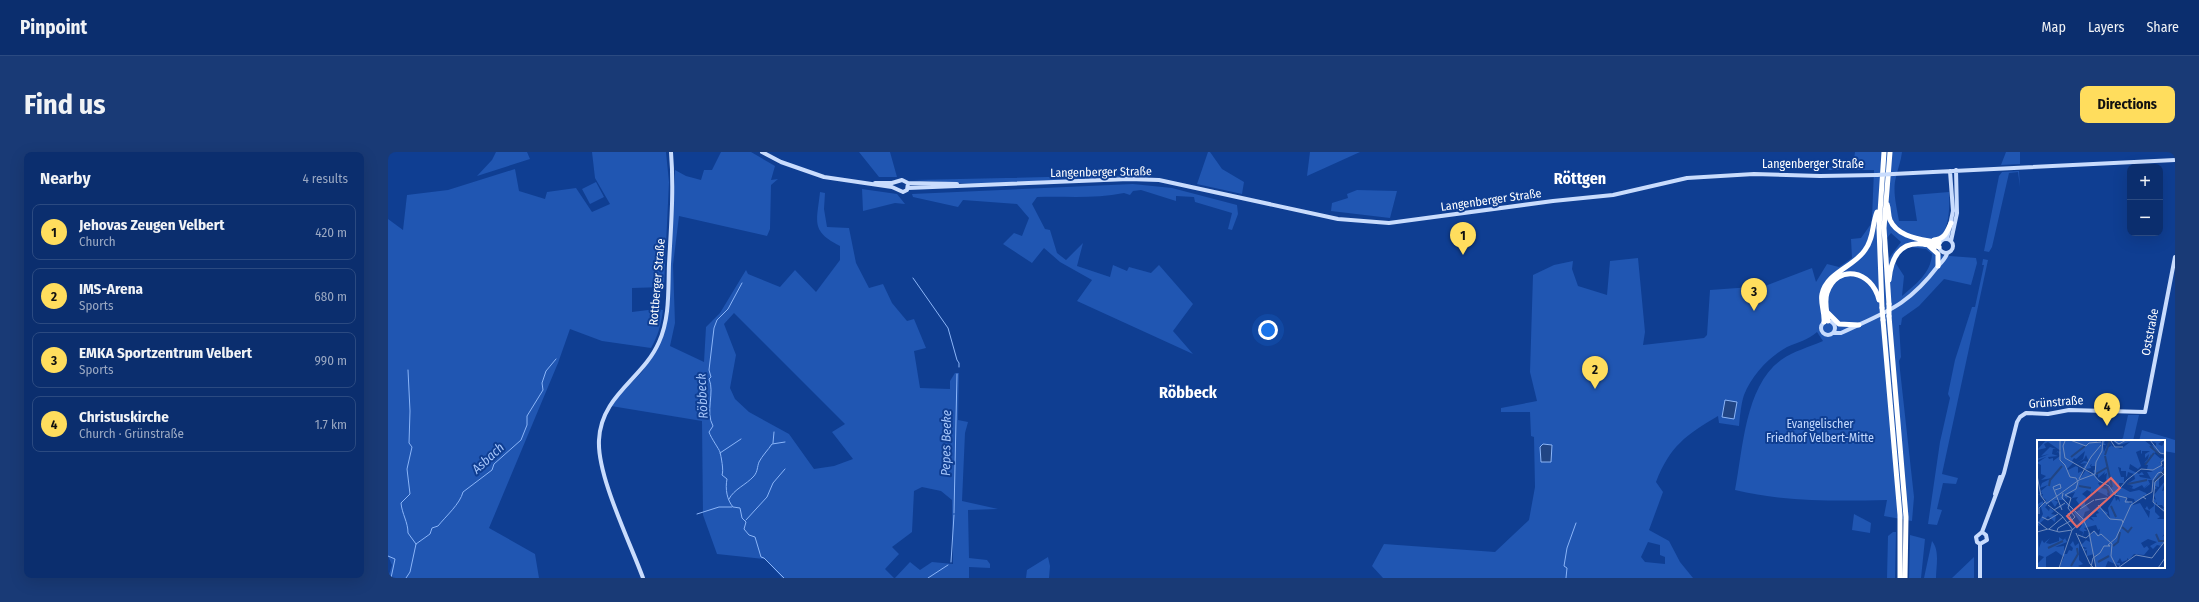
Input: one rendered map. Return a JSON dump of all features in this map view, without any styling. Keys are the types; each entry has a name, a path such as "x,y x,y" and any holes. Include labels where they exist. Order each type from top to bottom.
{"highway":[{"path":"1884,152 1879,207 1882,308 1903,516"},
{"path":"1890,152 1885,200 1884,249 1890,316 1906,578"},
{"path":"1885,200 1890,220 1897,230 1908,236 1929,241 1940,247"},
{"path":"1826,322 1822,298 1824,289 1831,279 1864,251 1872,237 1876,214 1879,207"},
{"path":"1929,241 1943,238 1951,223"},
{"path":"1888,293 1891,266 1895,255 1908,244 1923,244 1940,247"},
{"path":"1923,244 1936,250 1939,260 1938,266"},
{"path":"1826,322 1826,298 1831,285 1837,279 1850,274 1860,275 1871,281 1877,292 1882,308"},
{"path":"1826,311 1839,324 1859,325"},
{"path":"1900,578 1904,534"}],"main road":[{"name":"Rottberger Straße","path":"643,578 603,471 599,441 601,423 608,407 618,392 652,355 659,342 665,322 673,191 671,152"},
{"path":"762,152 806,172 846,182 897,189 903,192 908,186 902,180 898,182 865,184"},
{"name":"Langenberger Straße","path":"908,186 979,186 1129,179 1158,180 1338,219 1389,223 1561,200 1622,194 1687,178 1754,174 1820,176 1892,174 2175,160"},
{"path":"1938,266 1940,247 1949,240 1957,212 1956,170"},
{"path":"1834,330 1845,330 1859,325 1898,306 1924,283 1953,248 1949,240 1953,200 1950,171"},
{"path":"897,189 898,182"},
{"path":"1940,247 1947,254"},
{"name":"Oststraße","path":"2145,412 2175,257"},
{"path":"1826,322 1834,324 1834,330 1829,336 1822,333 1820,327 1826,322"},
{"name":"Grünstraße","path":"1982,532 1995,496 2018,420 2026,413 2048,414 2069,410 2145,412"},
{"path":"1980,544 1987,540 1986,535 1982,532 1977,534 1975,539 1980,544 1980,578"}],"green space":[{"path":"496,152 527,152 530,159 477,176 492,160"},
{"path":"592,152 666,152 669,182 664,287 632,288 632,312 656,309 663,310 659,330 653,344 651,348 602,341 570,329 558,363 489,528 535,554 539,578 388,578 392,565 388,556 388,219 403,230 407,195 448,190 515,169 519,191 545,199 547,192 576,188 592,212 610,204 595,178"},
{"path":"721,152 751,152 775,166 771,180 778,179 771,185 770,229 767,236 679,216 673,265 675,323 670,346 704,362 706,327 720,313 746,270 748,274 780,287 795,270 816,292 840,260 840,246 830,241 820,230 818,225 817,218 820,192 825,193 824,209 827,227 849,228 856,263 869,288 883,284 892,303 907,321 914,319 926,348 914,351 920,388 950,389 950,381 955,373 959,373 958,420 968,422 965,433 962,501 998,509 968,510 969,558 987,560 990,564 990,568 969,567 969,578 895,578 910,562 920,570 932,562 953,564 952,500 941,491 922,487 914,491 912,532 892,547 899,554 885,569 894,578 782,578 765,559 717,554 703,515 702,421 611,406 614,400 642,372 664,335 670,272 675,170 686,176 701,180 704,170 712,170","holes":["734,313 845,424 832,432 853,459 834,466 814,469 789,434 749,412 735,399 730,388 736,355 724,324"]},
{"path":"859,152 890,152 897,177 879,177"},
{"path":"1208,152 1210,152 1222,169 1244,182 1242,194 1197,184"},
{"path":"1310,152 1360,152 1307,176"},
{"name":"Evangelischer Friedhof Velbert-Mitte","path":"1855,152 1902,152 1894,188 1899,221 1917,221 1913,195 1949,192 1947,223 1934,251 1937,255 1976,258 1977,263 1971,285 1944,279 1919,306 1902,318 1901,325 1899,325 1901,357 1899,361 1914,497 1912,521 1884,516 1887,500 1791,499 1735,490 1748,419 1760,386 1769,371 1781,360 1823,341 1817,332 1814,335 1780,351 1756,374 1744,395 1741,406 1739,426 1719,423 1718,416 1697,429 1680,443 1673,450 1661,470 1656,482 1663,492 1649,530 1669,541 1680,562 1693,578 1383,578 1372,566 1384,544 1495,552 1529,520 1535,487 1534,437 1531,436 1530,412 1501,412 1501,408 1537,401 1530,372 1533,275 1554,265 1573,261 1572,269 1578,286 1607,295 1610,261 1638,258 1645,332 1643,345 1704,338 1707,335 1710,290 1765,286 1812,268 1816,282 1827,264 1839,267 1852,258 1851,239 1861,238 1871,224 1874,170 1826,170 1825,167 1858,169 1859,162 1854,159","holes":["1891,233 1901,242 1889,258 1887,238","1910,247 1926,249 1932,254 1929,267 1922,278 1902,296 1904,276 1895,262 1902,252","1648,542 1660,545 1660,555 1665,557 1665,564 1645,562 1641,557"]},
{"path":"2006,152 2020,152 2020,164 2001,165"},
{"path":"2019,171 2020,187 2018,172 2009,173 1992,247 1989,252 1984,251 1999,176 2002,172"},
{"path":"1140,176 976,184 913,180"},
{"path":"596,182 604,197 590,204 582,189"},
{"path":"1133,184 1172,188 1237,205 1238,214 1232,230 1228,229 1232,213 1195,202 1194,197 1176,196 1176,201 1141,190 1133,191 1130,195 1124,193 1092,197 1037,197 1032,204 1045,229 1050,230 1057,253 1066,260 1083,243 1077,266 1110,277 1113,265 1127,271 1129,267 1151,273 1159,265 1193,304 1173,331 1193,354 1077,301 1092,280 1060,262 1044,248 1032,263 1003,244 1014,233 1022,236 1029,218 1017,204 963,200 958,207 913,197 912,194"},
{"path":"862,189 897,194 905,204 895,203 863,211"},
{"path":"1357,190 1397,191 1390,218 1331,211 1332,203 1348,198 1347,194"},
{"path":"1983,259 1988,260 1942,474 1958,478 1956,484 1943,483 1937,509 1942,510 1937,525 1928,524 1940,442 1950,398 1948,394 1955,360 1972,307 1975,307 1984,265 1982,265"},
{"path":"2128,415 2139,415 2133,440 2120,440 2123,438"},
{"path":"2142,430 2175,440 2175,453 2165,451 2165,440 2139,440"},
{"path":"1854,514 1871,523 1870,533 1852,530"},
{"path":"1893,532 1896,532 1895,578 1887,578 1888,536"},
{"path":"1910,535 1925,539 1921,578 1909,578"},
{"path":"1932,541 1937,554 1936,578 1924,578"},
{"path":"1048,557 1050,566 1049,578 1026,578 1027,570"},
{"path":"1974,557 1974,578 1952,578"}],"shaded area":[{"path":"1725,400 1737,402 1734,419 1722,417"},
{"path":"1543,444 1552,445 1551,462 1541,462 1540,447"}],"waterway":[{"name":"Pepes Beeke","path":"913,278 948,328 959,367"},
{"name":"Röbbeck","path":"742,283 728,309 717,320 714,328 709,370 711,377 709,379 711,384 710,415 713,426 709,432 720,452 723,467 722,475 727,479 726,490 729,501 733,507 740,508 742,518 746,522 744,529 749,535 755,537 761,557 764,558 784,578"},
{"name":"Asbach","path":"406,578 410,572 416,544 430,534 432,528 438,526 456,505 463,492 492,470 494,464 521,440 527,425 527,416 543,390 542,383 546,371 556,359"},
{"path":"408,370 410,411 409,443 412,447 407,469 410,494 401,503 408,533 416,544"},
{"name":"Pepes Beeke","path":"954,513 957,374"},
{"path":"773,443 774,432"},
{"path":"720,453 741,439"},
{"path":"729,499 734,492 754,476 760,460 772,444 785,442"},
{"path":"746,520 767,497 773,483 785,469"},
{"path":"697,514 719,507 732,507"},
{"name":"Pepes Beeke","path":"951,562 954,515"},
{"path":"1566,578 1567,568 1564,566 1567,548 1576,523"},
{"path":"388,556 395,559 391,578"},
{"path":"928,578 948,565"}],"place":[{"name":"Jehovas Zeugen Velbert","path":"1463,255"},
{"name":"EMKA Sportzentrum Velbert","path":"1754,311"},
{"name":"IMS-Arena","path":"1595,389"},
{"name":"Christuskirche","path":"2107,426"}],"district":[{"name":"Röttgen","path":"1580,178"},
{"name":"Röbbeck","path":"1188,392"}]}
